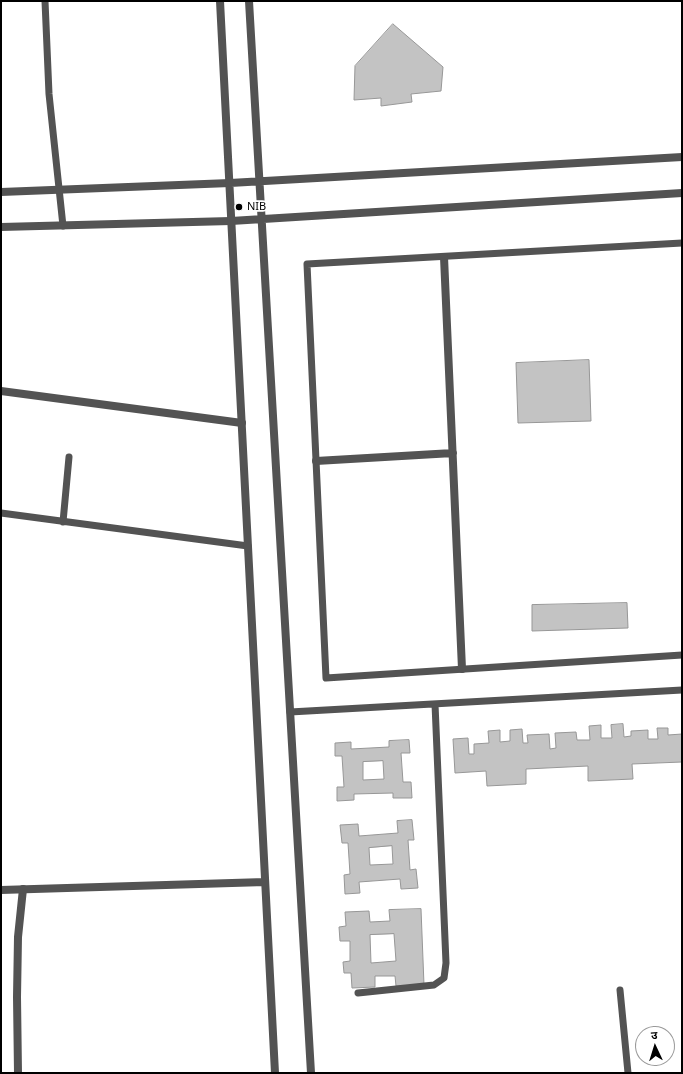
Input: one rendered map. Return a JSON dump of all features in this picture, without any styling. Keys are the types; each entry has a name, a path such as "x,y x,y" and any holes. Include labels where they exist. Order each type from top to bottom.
{"street":[{"path":"220,1 275,1073"},
{"path":"250,1 261,219 311,1073"},
{"path":"1,192 259,182 682,158"},
{"path":"1,227 231,221 682,193"},
{"path":"444,257 462,669"},
{"path":"1,391 242,423"},
{"path":"316,460 453,453"},
{"path":"1,890 265,882"},
{"path":"18,1073 18,937 23,889"}],"lane":[{"path":"46,1 49,94 63,226"},
{"path":"682,243 307,264 326,678 682,655"},
{"path":"63,522 69,457"},
{"path":"1,513 248,546"},
{"path":"290,712 682,690"},
{"path":"358,993 434,985 444,978 446,963 435,704"},
{"path":"620,990 628,1073"}],"building":[{"path":"393,24 443,67 441,91 411,94 412,102 381,106 381,98 354,100 355,66"},
{"path":"589,360 591,421 518,423 516,363"},
{"path":"627,603 628,628 532,631 532,605"},
{"path":"623,724 624,737 631,736 631,731 648,730 648,739 658,739 657,728 668,728 668,735 682,734 682,762 632,764 633,779 588,781 588,766 526,769 526,784 487,786 486,771 455,773 453,739 468,738 469,754 474,754 474,744 489,743 488,731 500,730 500,742 510,741 510,730 522,729 523,743 528,743 527,735 549,734 550,749 556,748 555,733 576,732 577,740 590,740 589,726 601,725 601,738 612,738 611,725"},
{"path":"409,740 410,753 401,753 403,782 411,782 412,798 393,798 393,793 354,794 354,800 337,801 337,787 344,787 342,756 335,756 335,743 351,742 351,749 389,747 389,741","holes":["383,761 384,779 363,780 363,762"]},
{"path":"412,820 414,840 408,840 410,870 416,869 418,888 401,889 400,879 359,882 360,893 345,894 344,875 350,874 348,843 342,843 340,825 358,824 359,836 398,833 397,821","holes":["392,846 393,864 370,865 369,848"]},
{"path":"421,909 424,985 396,986 395,976 375,976 375,987 352,988 351,973 344,973 343,962 350,961 350,941 340,941 339,927 346,926 345,912 369,911 370,922 390,921 389,910","holes":["394,934 396,961 371,963 370,935"]}],"place":[{"name":"NIB","path":"239,207"}]}
